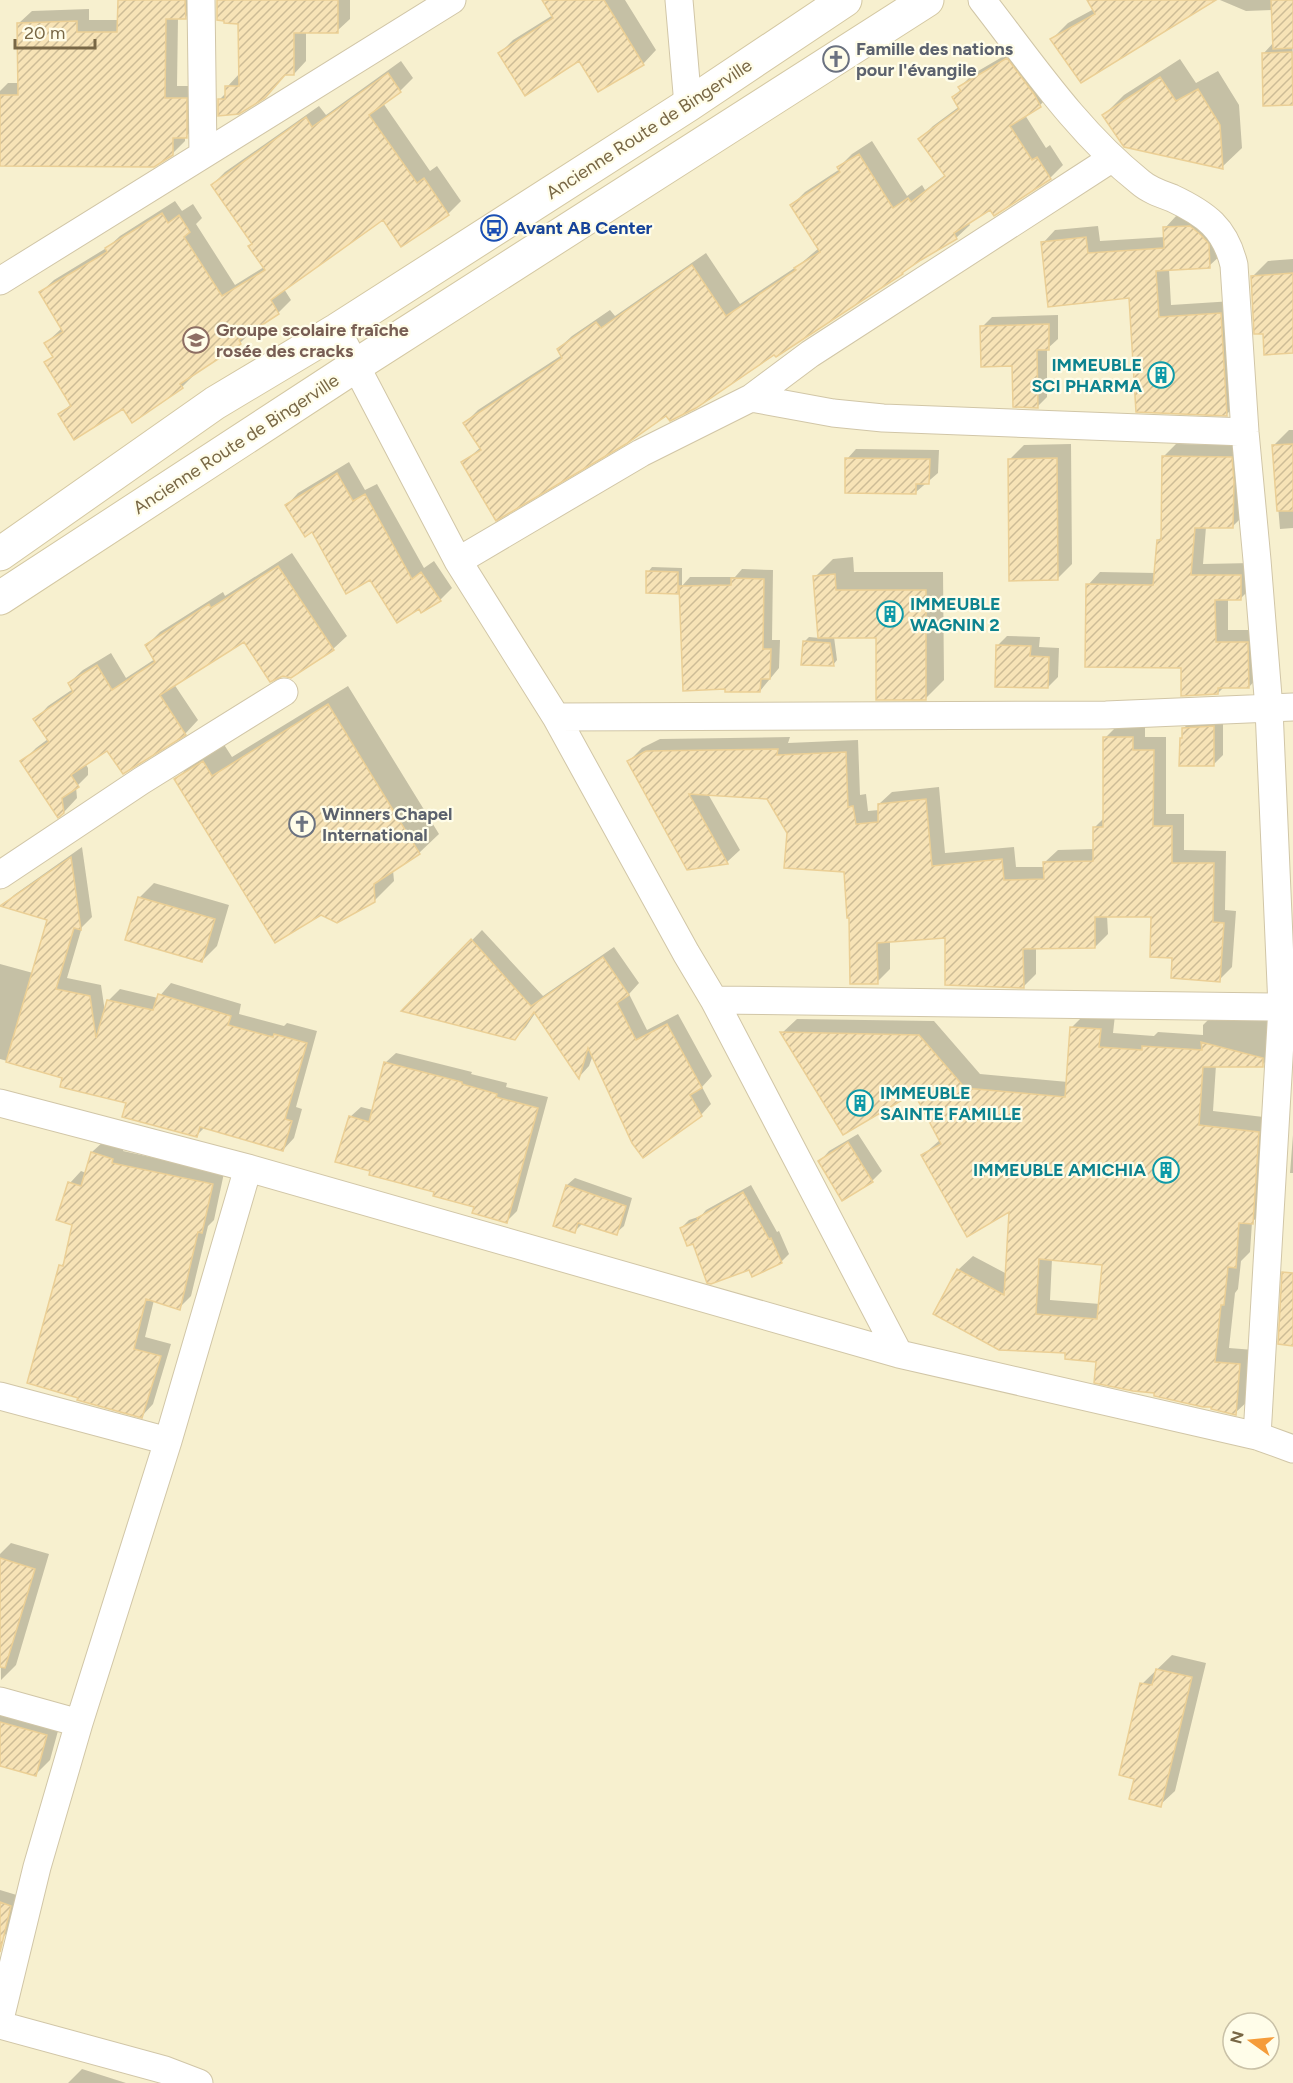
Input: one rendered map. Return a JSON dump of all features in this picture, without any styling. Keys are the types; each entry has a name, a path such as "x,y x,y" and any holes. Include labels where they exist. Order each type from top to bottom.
{"street":[{"path":"201,0 203,154"},
{"path":"679,0 688,105"},
{"name":"Ancienne Route de Bingerville","path":"0,554 215,403 337,330 688,105 845,0"},
{"name":"Ancienne Route de Bingerville","path":"0,598 355,366 927,0"},
{"path":"982,0 1058,98 1111,159 1143,185 1198,212 1215,225 1229,245 1234,265 1245,432 1257,560 1281,708 1282,1007 1257,1436"},
{"path":"0,281 447,2"},
{"path":"458,561 641,453 751,398 810,354 1111,159"},
{"path":"337,330 458,561 556,717 680,943 714,1000 899,1354"},
{"path":"751,398 833,413 883,418 1245,432"},
{"path":"0,875 141,781 284,692"},
{"path":"556,717 1106,715 1281,708"},
{"path":"714,1000 1282,1007"},
{"path":"0,1103 248,1168 899,1354 1257,1436 1293,1449"},
{"path":"0,2019 7,1958 37,1868 79,1723 168,1441 248,1168"},
{"path":"0,1396 168,1441"},
{"path":"0,1701 79,1723"},
{"path":"0,2025 165,2070 199,2083"}],"shaded area":[{"path":"0,0 1293,0 1293,2083 0,2083"}],"building":[{"path":"118,0 185,0 186,19 166,19 165,98 187,98 187,138 173,138 173,155 154,167 0,166 0,95 18,95 17,23 77,21 77,32 117,32"},
{"path":"217,0 338,0 338,33 294,33 294,75 285,75 265,98 239,114 218,116 218,99 225,99 225,86 239,86 238,24 217,20"},
{"path":"542,0 604,0 644,65 598,92 579,61 525,96 498,53 553,18"},
{"path":"1087,0 1216,0 1081,83 1050,39 1095,14"},
{"path":"1271,0 1293,0 1293,48 1273,49"},
{"path":"1292,52 1293,105 1263,106 1262,53"},
{"path":"1007,58 1041,107 1010,126 1032,160 1037,157 1051,179 994,216 990,210 954,233 957,239 921,260 776,357 774,355 696,408 670,421 666,416 626,444 496,521 461,462 481,450 463,423 562,358 557,349 596,322 601,328 692,265 726,316 796,270 794,268 820,252 790,205 840,172 837,167 859,154 893,208 908,198 911,202 945,176 918,139 959,109 952,97 961,91 958,87"},
{"path":"388,73 401,92 369,115 417,183 424,178 449,215 401,247 383,220 271,300 279,314 239,340 241,344 180,384 183,388 132,423 123,409 74,440 58,414 71,406 44,362 53,357 44,343 63,332 39,292 107,252 105,248 162,213 168,223 179,215 190,232 184,237 222,296 265,270 248,246 252,244 211,185 306,117 312,127"},
{"path":"1160,77 1176,101 1198,89 1220,125 1223,169 1124,147 1102,115"},
{"path":"1190,226 1209,244 1210,268 1156,271 1159,317 1221,313 1227,416 1136,412 1129,298 1048,307 1041,242 1086,237 1088,253 1164,248 1163,227"},
{"path":"1293,273 1293,353 1264,355 1263,334 1254,334 1251,276"},
{"path":"1049,324 1049,350 1037,350 1038,408 1013,407 1012,366 981,367 980,326"},
{"path":"1293,444 1293,511 1277,511 1272,445"},
{"path":"1162,456 1232,457 1233,528 1195,528 1191,575 1241,575 1241,600 1215,600 1216,642 1248,642 1249,688 1218,688 1218,694 1181,696 1181,668 1085,667 1086,584 1153,585 1157,540 1161,540"},
{"path":"845,458 930,459 929,484 916,484 916,494 845,493"},
{"path":"1057,458 1058,580 1009,581 1008,459"},
{"path":"337,473 353,501 365,494 412,579 421,572 441,601 421,613 419,609 397,623 370,580 346,594 312,532 305,537 285,505"},
{"path":"278,566 334,650 291,678 283,676 270,682 244,642 160,695 186,735 123,774 107,751 71,775 79,787 62,798 64,813 58,818 20,761 49,742 33,719 73,692 68,683 97,665 112,690 155,662 145,645 209,604 211,608"},
{"path":"646,571 678,572 678,594 646,593"},
{"path":"835,574 836,590 926,590 926,700 876,700 876,638 818,638 813,576"},
{"path":"731,578 764,579 763,649 771,649 770,679 761,679 760,692 725,692 725,689 683,691 679,586 731,585"},
{"path":"803,641 830,643 834,666 801,665"},
{"path":"996,645 1031,646 1030,656 1049,657 1048,688 995,687"},
{"name":"Winners Chapel International","path":"328,704 420,854 374,884 375,902 337,923 321,915 275,943 174,779 203,761 212,776"},
{"path":"1214,726 1214,766 1179,766 1182,728"},
{"path":"1103,737 1133,737 1133,750 1154,750 1153,826 1172,826 1172,863 1214,863 1213,922 1224,923 1220,982 1171,978 1172,958 1150,957 1151,917 1095,917 1095,948 1023,949 1024,988 945,985 945,938 877,943 878,984 850,984 849,918 847,918 844,872 784,868 787,833 767,799 689,794 728,864 687,870 627,761 646,751 778,749 777,755 846,752 848,807 853,806 856,824 878,822 878,804 926,799 932,866 1002,859 1004,880 1044,879 1043,862 1093,861 1093,827 1103,827"},
{"path":"71,857 81,930 74,928 56,989 90,996 96,1038 107,1000 153,1010 158,994 231,1016 228,1025 307,1043 285,1119 292,1121 283,1151 200,1127 197,1137 122,1117 126,1103 60,1087 62,1078 6,1062 47,920 0,906"},
{"path":"138,897 215,919 202,962 125,940"},
{"path":"471,939 531,1006 603,957 629,995 617,1003 636,1040 667,1024 702,1088 690,1095 702,1116 643,1158 632,1143 588,1048 579,1079 534,1012 515,1040 401,1011"},
{"path":"1070,1027 1101,1029 1099,1047 1142,1050 1142,1046 1202,1050 1201,1042 1263,1058 1263,1067 1203,1067 1199,1125 1259,1132 1253,1224 1239,1223 1236,1268 1228,1267 1215,1362 1240,1364 1236,1415 1211,1409 1211,1407 1154,1396 1154,1393 1094,1383 1096,1362 1065,1359 1065,1353 999,1350 933,1314 957,1269 1004,1295 1009,1212 967,1237 921,1155 941,1144 914,1093 843,1135 780,1032 919,1035 965,1088 1065,1097","holes":["1039,1259 1102,1265 1097,1319 1036,1314"]},
{"path":"384,1062 462,1082 462,1084 497,1094 496,1097 538,1108 507,1223 472,1213 474,1207 433,1196 434,1192 369,1175 370,1171 335,1162 349,1116 369,1122"},
{"path":"848,1142 873,1182 842,1201 818,1161"},
{"path":"91,1152 113,1159 112,1163 213,1184 202,1233 198,1232 180,1310 146,1299 134,1349 161,1356 142,1418 27,1383 59,1265 63,1266 72,1225 56,1220 68,1182 81,1186"},
{"path":"566,1185 626,1206 617,1235 578,1223 575,1233 553,1226"},
{"path":"743,1192 769,1239 771,1238 782,1263 752,1277 749,1270 711,1284 707,1283 693,1244 687,1246 680,1228 698,1220 697,1218"},
{"path":"1282,1272 1293,1273 1293,1346 1278,1344"},
{"path":"0,1558 35,1569 5,1668 0,1667"},
{"path":"1156,1669 1192,1677 1161,1807 1129,1799 1134,1779 1119,1775 1140,1683 1152,1685"},
{"path":"0,1722 47,1735 36,1776 0,1766"},
{"path":"0,1902 11,1906 0,1952"}],"place":[{"name":"Famille des nations pour l'évangile","path":"836,59"},
{"name":"Avant AB Center","path":"494,228"},
{"name":"Groupe scolaire fraîche rosée des cracks","path":"196,340"},
{"name":"IMMEUBLE SCI PHARMA","path":"1161,375"},
{"name":"IMMEUBLE WAGNIN 2","path":"890,614"},
{"name":"Winners Chapel International","path":"302,824"},
{"name":"IMMEUBLE SAINTE FAMILLE","path":"860,1103"},
{"name":"IMMEUBLE AMICHIA","path":"1166,1170"}]}
